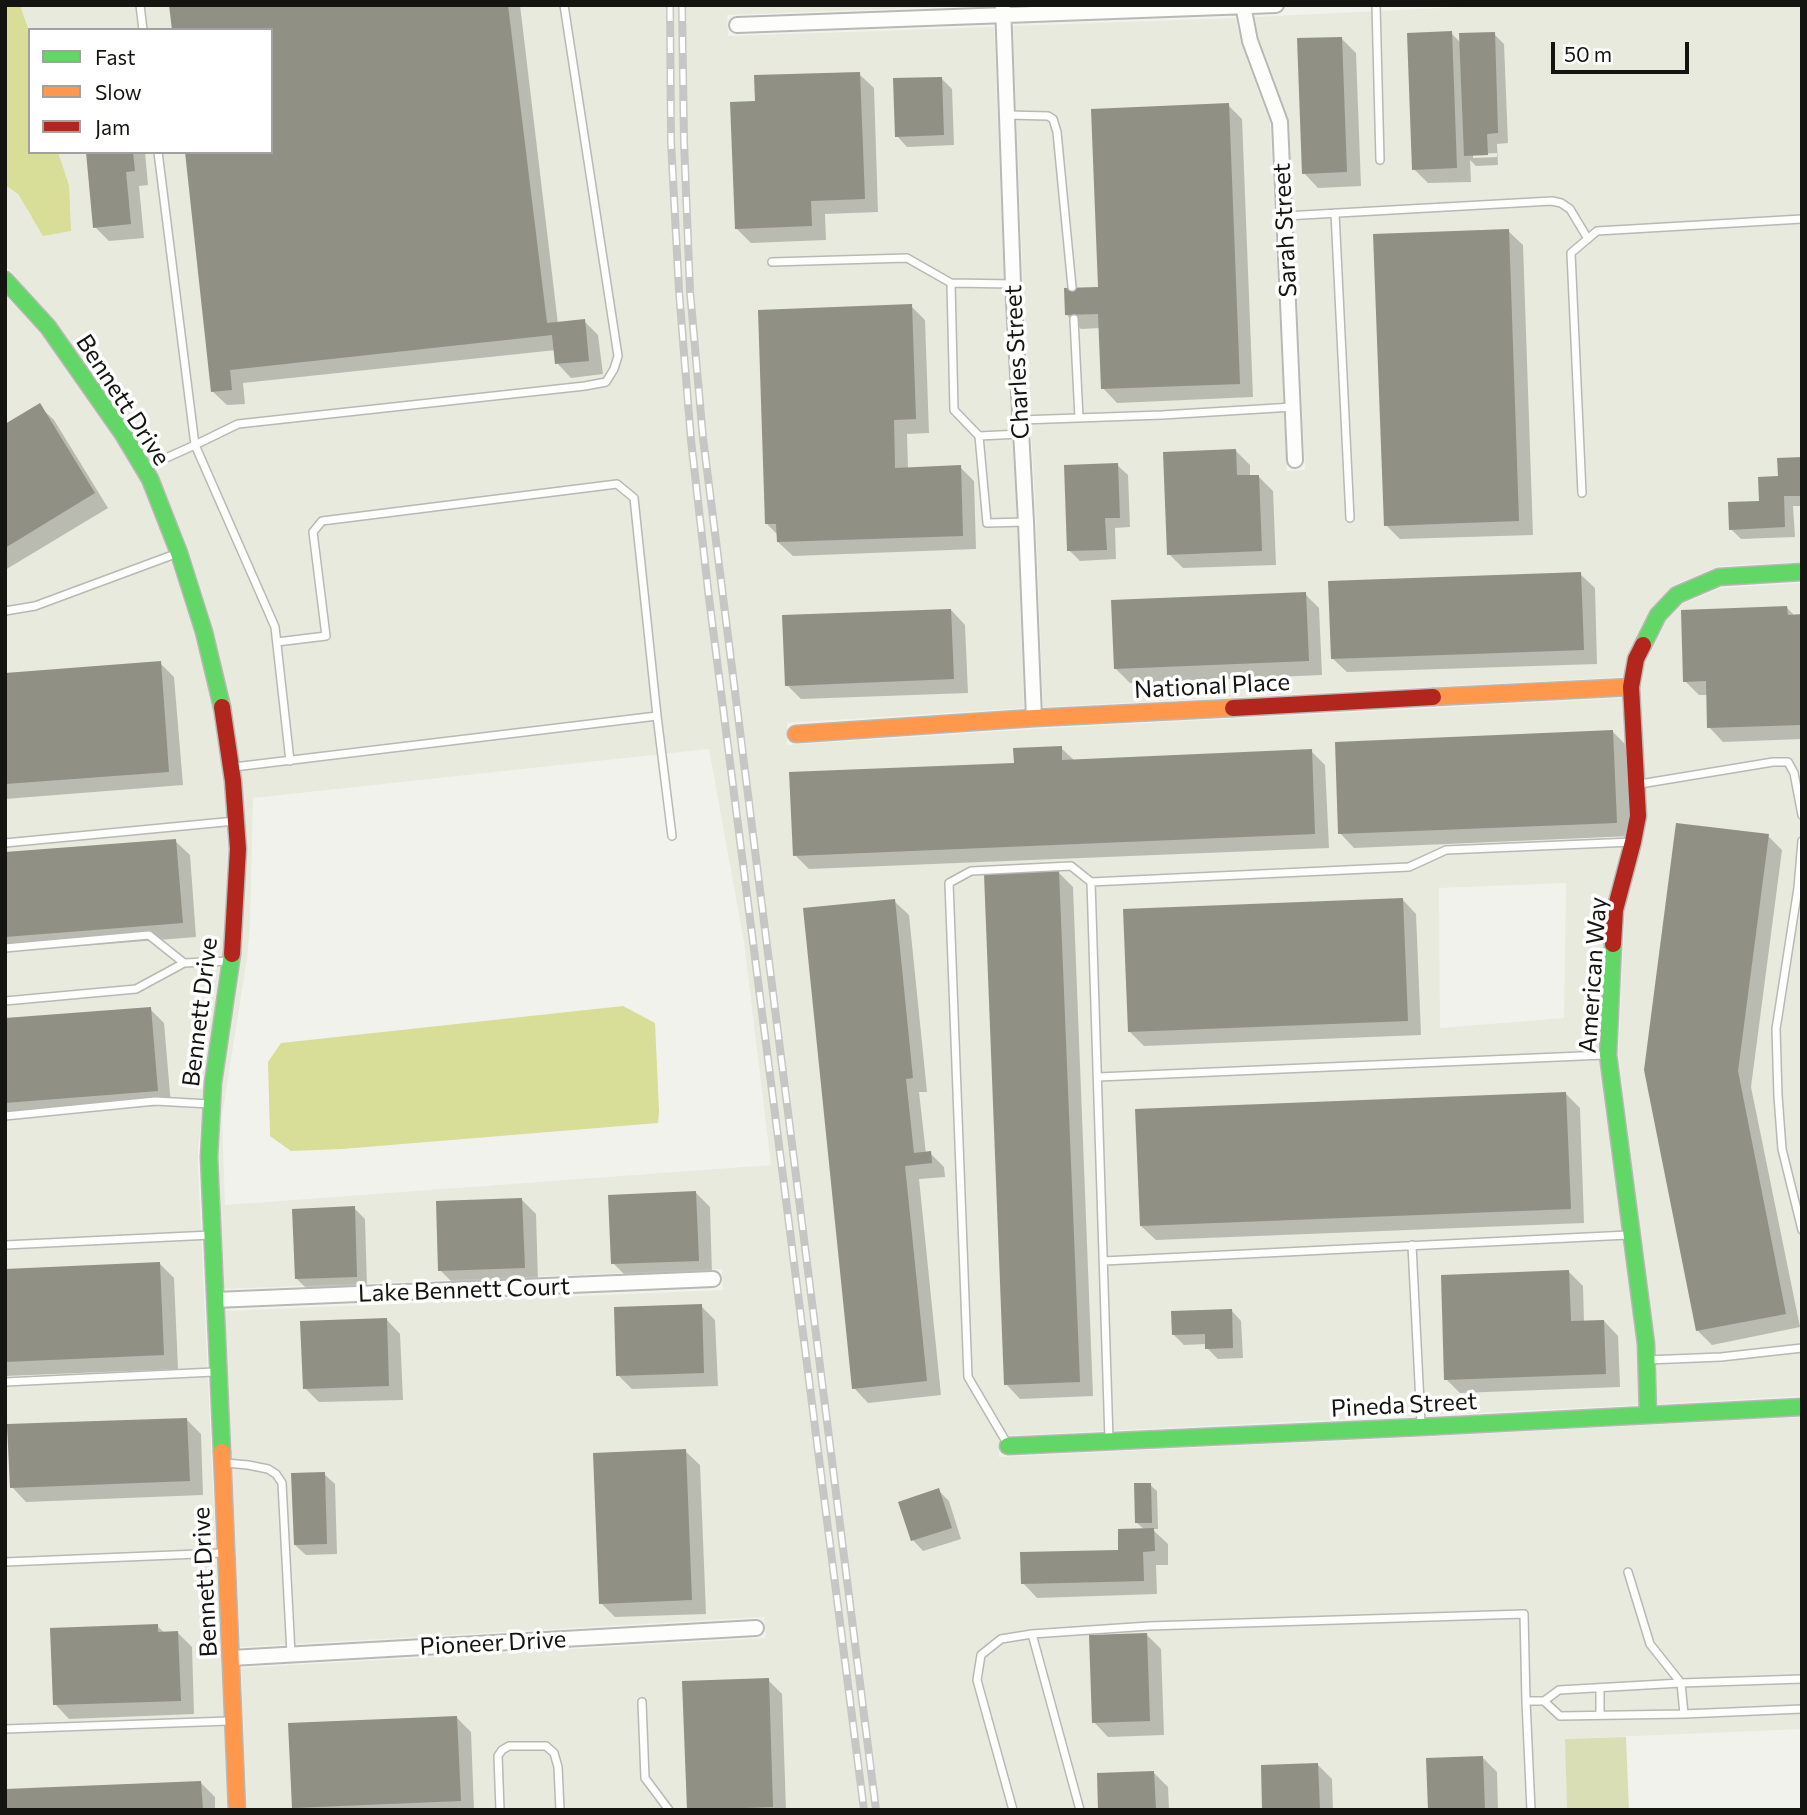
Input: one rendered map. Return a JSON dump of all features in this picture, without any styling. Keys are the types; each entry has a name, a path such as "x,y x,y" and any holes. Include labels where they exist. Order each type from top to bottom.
{"street":[{"path":"737,25 1003,10 1276,5"},
{"name":"Sarah Street","path":"1243,6 1250,41 1280,122 1295,460"},
{"name":"Charles Street","path":"1003,10 1034,718"},
{"name":"Bennett Drive","path":"5,279 48,327 123,434 150,479 178,552 204,632 221,702 231,768 238,849 232,961 213,1083 209,1157 237,1810"},
{"name":"American Way","path":"1648,1415 1646,1344 1608,1055 1615,909 1638,816 1631,687 1636,659 1658,615 1677,594 1719,577 1802,572"},
{"name":"National Place","path":"796,734 1034,718 1631,687"},
{"name":"Lake Bennett Court","path":"215,1300 713,1279"},
{"name":"Pineda Street","path":"1008,1446 1802,1407"},
{"name":"Pioneer Drive","path":"231,1658 756,1628"}],"lane":[{"path":"140,5 143,28"},
{"path":"143,468 238,425 606,382 618,356 564,5"},
{"path":"1376,5 1380,160"},
{"path":"1007,115 1048,116 1053,119 1057,132 1072,287"},
{"path":"158,154 195,445 275,627 290,761"},
{"path":"1284,216 1552,201 1570,209 1588,239"},
{"path":"1335,213 1350,518"},
{"path":"1582,493 1571,253 1597,231 1802,219"},
{"path":"772,262 907,258 951,283 1013,284"},
{"path":"951,283 954,410 979,436 987,523 1027,522"},
{"path":"1074,319 1079,418"},
{"path":"979,436 1079,418 1293,407"},
{"path":"277,642 326,636 313,533 322,521 617,484 634,498 672,836"},
{"path":"5,611 35,606 178,552"},
{"path":"231,768 657,716"},
{"path":"1636,784 1773,762 1788,762 1794,773 1802,815"},
{"path":"5,843 236,821"},
{"path":"1802,841 1798,888 1776,1029 1782,1149 1802,1230"},
{"path":"1008,1446 968,1377 949,883 971,871 1071,866 1091,882 1409,867 1446,850 1633,842"},
{"path":"1091,882 1109,1441"},
{"path":"5,948 149,935 184,963"},
{"path":"5,1001 136,989 184,963 232,961"},
{"path":"1098,1077 1608,1055"},
{"path":"5,1116 155,1101 212,1104"},
{"path":"5,1245 212,1235"},
{"path":"1104,1261 1632,1235"},
{"path":"1412,1245 1421,1427"},
{"path":"1647,1360 1721,1357 1802,1348"},
{"path":"5,1381 218,1372"},
{"path":"222,1463 268,1469 276,1474 282,1483 291,1654"},
{"path":"5,1562 226,1552"},
{"path":"1628,1572 1650,1644 1681,1683 1684,1714"},
{"path":"1013,1810 977,1680 981,1655 1001,1639 1032,1634 1149,1626 1524,1614 1531,1810"},
{"path":"1032,1634 1080,1810"},
{"path":"1526,1701 1544,1700 1559,1690 1802,1679"},
{"path":"1600,1688 1600,1715"},
{"path":"1544,1700 1560,1716 1802,1709"},
{"path":"642,1702 645,1778 669,1810"},
{"path":"5,1729 233,1721"},
{"path":"500,1810 498,1756 509,1746 547,1746 554,1753 558,1767 561,1810"}],"shaded area":[{"path":"5,5 20,5 28,28 28,154 59,154 69,185 71,231 43,236 18,194 5,185"},
{"path":"20,5 993,5 727,15 728,36 994,27 1024,708 787,723 787,745 1622,698 1629,815 1606,909 1639,1405 999,1436 999,1457 1802,1417 1802,1729 1566,1739 1567,1810 247,1810 241,1668 766,1638 764,1617 240,1647 225,1311 723,1290 722,1269 224,1289 218,1157 222,1084 247,849 184,539 55,321 5,265 5,185 18,194 31,217 69,185 59,154 273,154 273,28 28,28","holes":["709,749 744,942 771,1165 225,1205 222,1116 247,959 253,798","1566,883 1564,1018 1440,1028 1439,888"]},
{"path":"1503,5 1802,5 1802,562 1719,566 1674,585 1650,610 1623,677 1043,707 1013,26 1235,18 1242,46 1270,124 1287,471 1305,470 1289,121 1259,38 1255,17"},
{"path":"5,295 41,334 116,441 142,484 167,547 195,635 212,704 224,782 228,849 223,960 198,1147 198,1166 228,1810 5,1810"},
{"path":"1802,583 1802,1396 1657,1404 1618,1055 1625,911 1645,663 1666,621 1682,604 1721,588"},
{"path":"623,1006 655,1023 658,1123 291,1151 270,1136 268,1062 281,1043"},
{"path":"1626,1737 1629,1810 1567,1810 1565,1739"}],"building":[{"path":"169,5 508,5 547,323 585,319 589,361 555,364 552,335 230,370 232,390 211,392 185,154 273,154 273,28 172,28"},
{"path":"1452,31 1457,168 1412,170 1407,33"},
{"path":"1495,32 1498,133 1487,134 1488,155 1464,156 1459,33"},
{"path":"1342,37 1347,172 1302,174 1297,38"},
{"path":"860,72 865,199 811,201 812,226 735,229 730,102 755,101 754,75"},
{"path":"942,77 944,135 895,137 893,78"},
{"path":"1229,103 1240,384 1101,389 1098,314 1065,315 1064,288 1098,287 1091,109"},
{"path":"86,154 133,154 135,171 126,172 131,224 93,228"},
{"path":"1509,229 1519,521 1384,526 1373,234"},
{"path":"912,304 916,419 894,420 895,468 961,465 963,536 777,542 776,524 765,524 758,310"},
{"path":"40,403 95,493 5,548 5,424"},
{"path":"1236,449 1237,475 1259,475 1262,551 1167,555 1163,452"},
{"path":"1802,457 1802,496 1784,496 1785,527 1729,530 1728,502 1759,501 1758,477 1778,476 1777,458"},
{"path":"1118,463 1120,518 1105,518 1107,550 1067,551 1064,465"},
{"path":"1581,572 1584,650 1331,659 1328,581"},
{"path":"1306,592 1309,661 1114,669 1111,600"},
{"path":"1787,606 1788,615 1802,614 1802,725 1707,728 1706,681 1683,682 1681,610"},
{"path":"951,609 954,679 785,686 782,615"},
{"path":"161,661 169,772 5,784 5,673"},
{"path":"1613,730 1617,823 1338,834 1335,742"},
{"path":"1062,746 1062,760 1312,749 1315,834 793,856 789,772 1014,763 1013,748"},
{"path":"1676,823 1769,834 1738,1071 1786,1314 1696,1331 1644,1070"},
{"path":"176,839 183,923 5,937 5,852"},
{"path":"1059,871 1080,1382 1004,1385 984,874"},
{"path":"1403,898 1408,1021 1128,1032 1123,909"},
{"path":"895,899 913,1078 906,1079 914,1153 931,1151 932,1163 905,1166 927,1381 852,1389 803,908"},
{"path":"151,1007 158,1091 5,1103 5,1018"},
{"path":"1566,1092 1571,1209 1140,1226 1135,1109"},
{"path":"696,1191 699,1261 611,1264 608,1195"},
{"path":"522,1198 525,1268 438,1271 436,1201"},
{"path":"355,1206 357,1277 295,1279 292,1209"},
{"path":"160,1262 164,1355 5,1362 5,1269"},
{"path":"1569,1270 1571,1321 1604,1320 1606,1374 1444,1380 1441,1275"},
{"path":"702,1304 704,1373 616,1376 614,1307"},
{"path":"1232,1309 1233,1348 1205,1349 1205,1334 1172,1335 1171,1311"},
{"path":"387,1318 389,1386 303,1389 300,1321"},
{"path":"187,1418 190,1481 10,1488 7,1424"},
{"path":"686,1449 692,1600 599,1604 593,1453"},
{"path":"325,1472 327,1544 294,1545 291,1473"},
{"path":"1134,1483 1151,1483 1152,1523 1135,1523"},
{"path":"939,1488 952,1528 911,1541 898,1502"},
{"path":"1154,1528 1155,1551 1143,1552 1144,1581 1021,1584 1020,1552 1118,1550 1118,1529"},
{"path":"158,1624 158,1632 178,1631 181,1701 53,1705 50,1628"},
{"path":"1147,1633 1150,1721 1092,1723 1089,1635"},
{"path":"769,1678 773,1807 687,1810 682,1681"},
{"path":"457,1716 461,1801 292,1808 288,1723"},
{"path":"1483,1756 1485,1810 1428,1810 1426,1758"},
{"path":"1318,1763 1320,1810 1262,1810 1261,1765"},
{"path":"1154,1771 1156,1810 1098,1810 1097,1773"},
{"path":"201,1781 203,1810 5,1810 5,1789"}],"railway":[{"path":"670,5 671,142 691,440 864,1810"},
{"path":"682,5 690,291 703,438 876,1810"}],"traffic: fast":[{"path":"5,280 48,327 123,434 150,479 179,553 204,632 222,707"},
{"path":"1643,645 1658,615 1677,595 1719,577 1802,572"},
{"path":"1613,944 1608,1055 1646,1344 1648,1415"},
{"path":"222,1452 209,1157 213,1083 232,954"},
{"path":"1008,1446 1802,1407"}],"traffic: slow":[{"path":"1433,697 1631,687"},
{"path":"796,734 1233,708"},
{"path":"222,1452 237,1810"}],"traffic: jam":[{"path":"1613,944 1615,910 1638,816 1631,687 1636,659 1643,645"},
{"path":"1233,708 1433,697"},
{"path":"222,707 233,781 238,849 232,954"}]}
